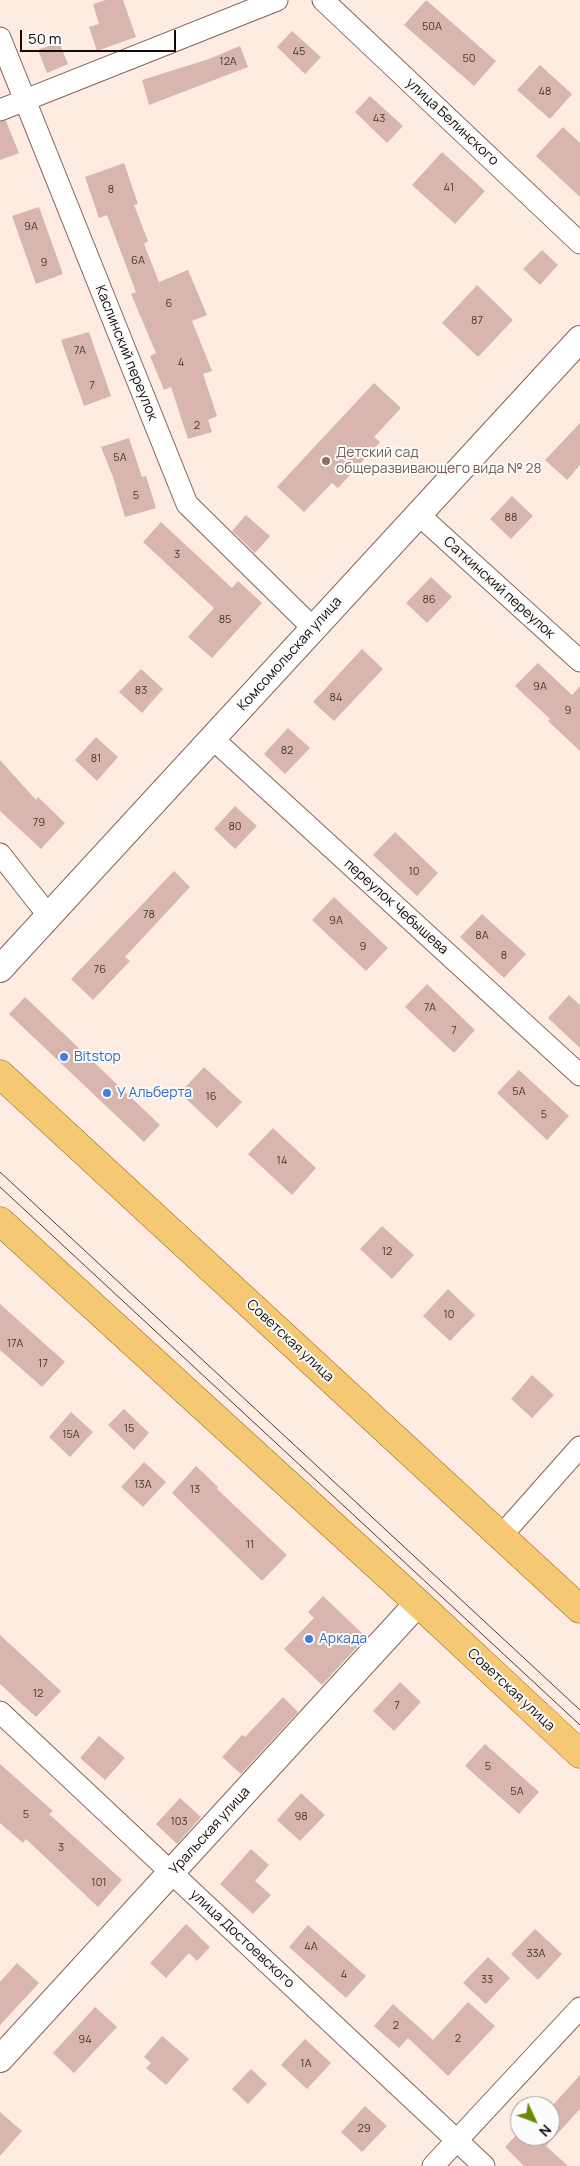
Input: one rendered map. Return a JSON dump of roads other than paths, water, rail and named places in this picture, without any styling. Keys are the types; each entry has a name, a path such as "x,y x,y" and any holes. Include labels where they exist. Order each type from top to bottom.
{"main road":[{"name":"Советская улица","path":"0,1074 580,1608"},
{"name":"Советская улица","path":"0,1221 418,1603 580,1754"}],"street":[{"path":"0,110 277,0"},
{"name":"улица Белинского","path":"323,0 580,243"},
{"name":"Каслинский переулок","path":"0,38 187,504 313,628"},
{"name":"Комсомольская улица","path":"0,970 580,339"},
{"name":"Саткинский переулок","path":"418,514 580,661"},
{"name":"переулок Чебышева","path":"213,739 580,1075"},
{"path":"0,854 48,916"},
{"path":"502,1535 580,1447"},
{"name":"Уральская улица","path":"0,2059 418,1603"},
{"name":"улица Достоевского","path":"0,1712 484,2166"},
{"path":"433,2166 580,2008"}],"tram line":[{"path":"0,1172 580,1710"},
{"path":"0,1187 580,1725"}],"place":[{"name":"Детский сад общеразвивающего вида № 28","path":"326,461"},
{"name":"Bitstop","path":"64,1057"},
{"name":"У Альберта","path":"107,1093"},
{"name":"Аркада","path":"309,1639"}]}
